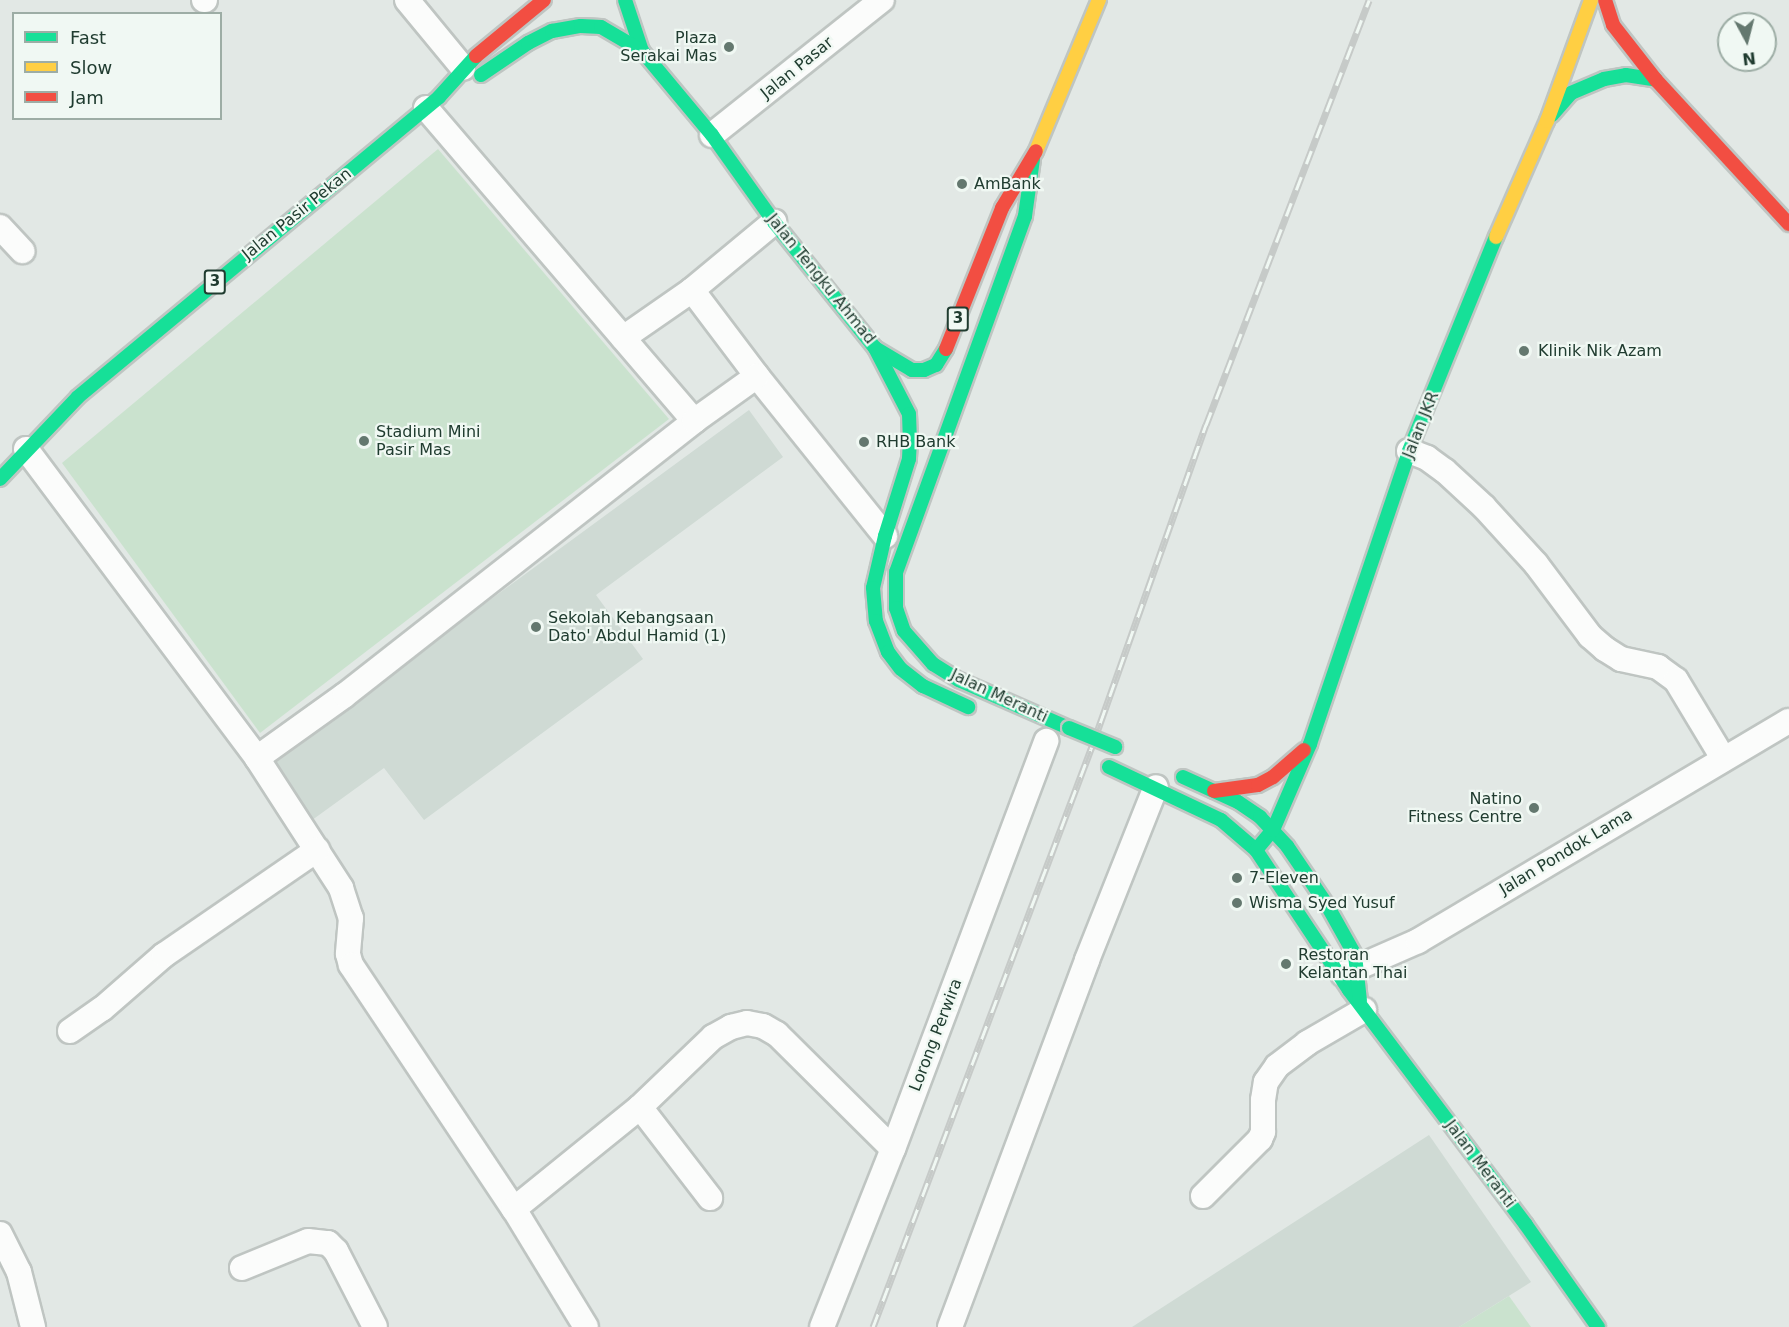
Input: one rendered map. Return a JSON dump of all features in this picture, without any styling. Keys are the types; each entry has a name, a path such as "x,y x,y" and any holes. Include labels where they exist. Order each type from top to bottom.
{"main road":[{"name":"Jalan Pasir Pekan","path":"0,479 26,449 102,376 433,102 464,68 544,0"},
{"name":"3","path":"625,0 642,51"},
{"name":"3","path":"943,357 1002,208 1033,159 1099,0"},
{"name":"Jalan JKR","path":"1256,850 1273,830 1310,744 1410,451 1524,169 1547,121 1591,0"},
{"path":"1605,0 1613,25 1656,80 1789,224"},
{"name":"3","path":"433,102 474,81 528,44 552,31 581,26 601,27 642,51"},
{"name":"Jalan Tengku Ahmad","path":"642,51 712,135 774,222 875,348 912,370 924,370 936,365 943,357 976,346"},
{"path":"1547,121 1570,93 1604,79 1626,75 1656,80"},
{"name":"Jalan Meranti","path":"1033,159 1025,216 896,572 896,608 904,631 913,644 933,664 959,680 1120,750"},
{"name":"Jalan Meranti","path":"875,348 909,414 910,439 909,459 885,536 873,588 876,621 894,662 923,686 982,713"},
{"path":"894,662 913,644"},
{"path":"1214,791 1258,785 1273,777 1310,744"},
{"name":"Jalan Meranti","path":"1105,765 1214,791 1238,802 1273,830 1287,846 1343,932 1349,971 1362,1007 1526,1225 1598,1327"},
{"name":"Jalan Meranti","path":"1165,780 1221,820 1256,850 1349,971 1362,1007"}],"street":[{"path":"407,0 464,68"},
{"name":"Jalan Pasar","path":"712,135 882,0"},
{"path":"433,102 623,338 694,421"},
{"path":"623,338 692,290 774,222"},
{"path":"0,227 22,251"},
{"path":"692,290 756,376 885,536"},
{"path":"257,758 345,695 694,421 756,376"},
{"path":"26,449 257,758 316,850 348,904 351,918 348,954 351,965 514,1209 586,1327"},
{"path":"1410,451 1427,458 1445,471 1484,507 1536,564 1598,642 1621,659 1658,667 1676,680 1723,758"},
{"name":"Jalan Pondok Lama","path":"1349,971 1418,941 1723,758 1789,721"},
{"name":"Lorong Perwira","path":"822,1327 893,1149 1048,742"},
{"path":"950,1327 1087,960 1165,780"},
{"path":"70,1031 102,1009 164,955 316,850"},
{"path":"1203,1196 1260,1139 1264,1126 1263,1100 1266,1082 1277,1066 1362,1007"},
{"path":"514,1209 640,1107 713,1037 731,1027 747,1023 763,1026 777,1034 893,1149"},
{"path":"640,1107 710,1198"},
{"path":"0,1234 19,1272 33,1327"},
{"path":"242,1268 308,1241 328,1243 336,1251 375,1327"}],"shaded area":[{"name":"Sekolah Kebangsaan Dato' Abdul Hamid (1)","path":"749,410 783,457 596,595 643,659 424,820 384,768 308,823 265,765"},
{"path":"1429,1135 1531,1282 1459,1327 1132,1327"}],"green space":[{"name":"Stadium Mini Pasir Mas","path":"438,149 669,419 260,733 62,463"},
{"path":"1509,1296 1531,1327 1459,1327"}],"railway":[{"path":"873,1327 1091,749 1206,425 1369,0"}],"traffic: fast":[{"path":"625,0 642,51 712,135 774,222 875,348 912,370 924,370 936,365 946,349"},
{"path":"481,75 528,43 552,31 581,26 601,27 642,51"},
{"path":"0,479 78,397 439,97 476,56"},
{"path":"1552,115 1571,93 1604,79 1626,75 1656,80"},
{"path":"1033,159 1025,216 896,572 896,608 904,631 933,664 959,680 1069,728"},
{"path":"1256,850 1273,830 1310,744 1409,451 1496,237"},
{"path":"875,348 909,414 910,439 909,459 885,536 873,588 876,621 888,652 901,669 923,686 968,707"},
{"path":"1069,728 1115,747"},
{"path":"1109,767 1221,820 1256,850 1349,990 1526,1225 1598,1327"},
{"path":"1183,777 1238,802 1260,817 1287,846 1327,905 1355,955 1360,1001"}],"traffic: slow":[{"path":"1036,151 1099,0"},
{"path":"1496,237 1547,121 1591,0"}],"traffic: jam":[{"path":"476,56 544,0"},
{"path":"1605,0 1613,25 1656,80 1789,224"},
{"path":"946,349 1002,208 1036,151"},
{"path":"1214,791 1258,785 1273,777 1304,750"}],"place":[{"name":"Plaza Serakai Mas","path":"729,47"},
{"name":"AmBank","path":"962,184"},
{"name":"Klinik Nik Azam","path":"1524,351"},
{"name":"Stadium Mini Pasir Mas","path":"364,441"},
{"name":"RHB Bank","path":"864,442"},
{"name":"Sekolah Kebangsaan Dato' Abdul Hamid (1)","path":"536,627"},
{"name":"Natino Fitness Centre","path":"1534,808"},
{"name":"7-Eleven","path":"1237,878"},
{"name":"Wisma Syed Yusuf","path":"1237,903"},
{"name":"Restoran Kelantan Thai","path":"1286,964"}]}
